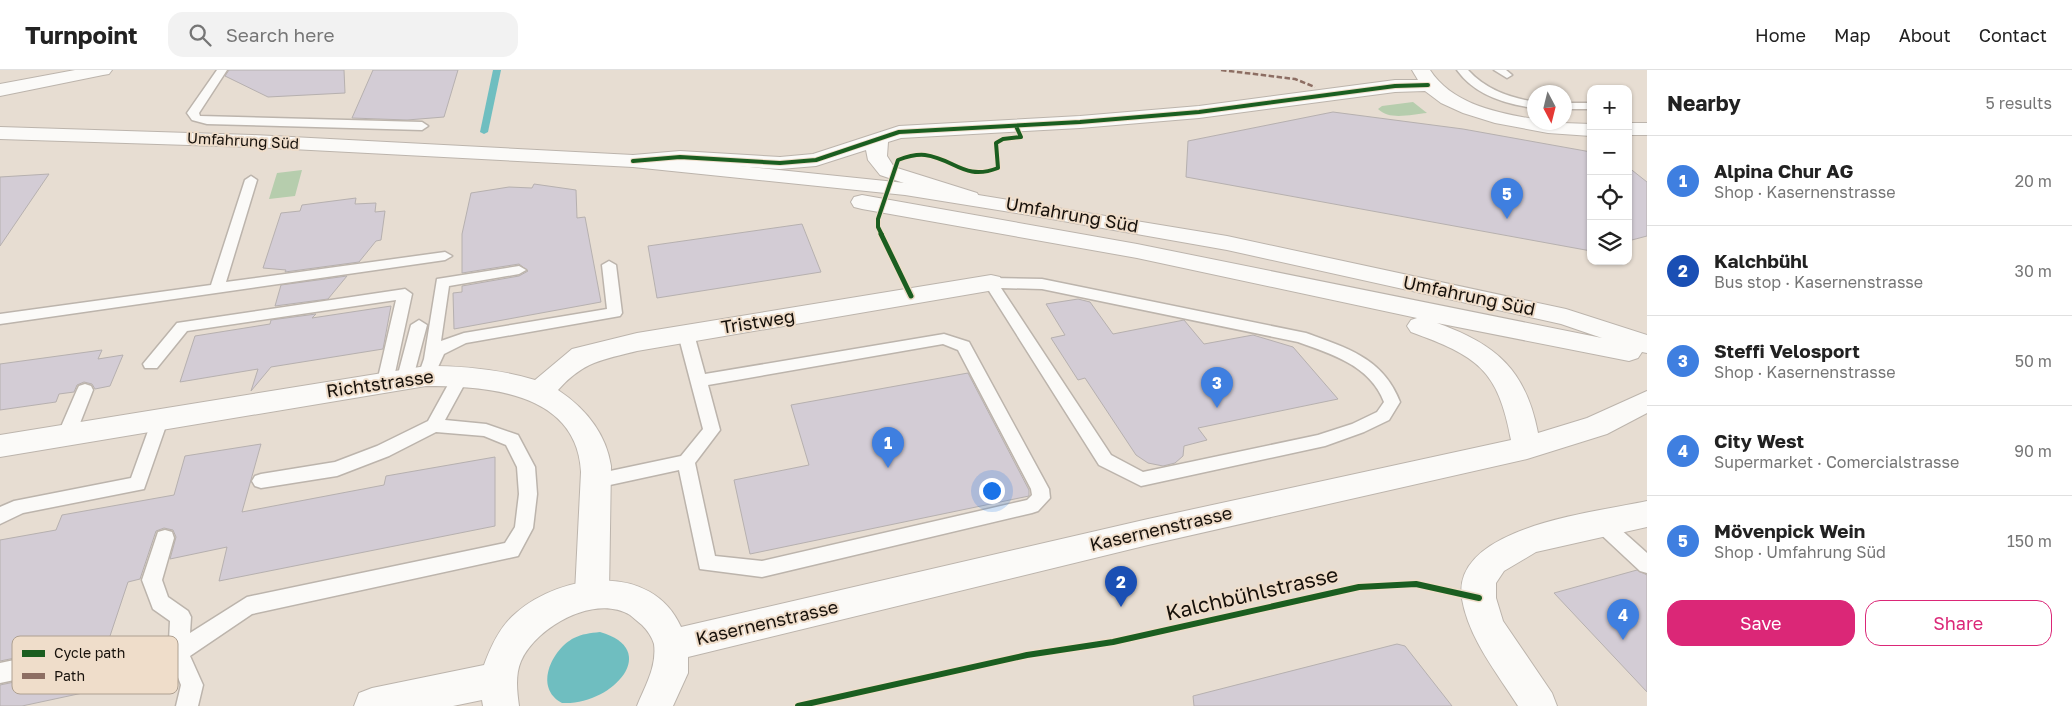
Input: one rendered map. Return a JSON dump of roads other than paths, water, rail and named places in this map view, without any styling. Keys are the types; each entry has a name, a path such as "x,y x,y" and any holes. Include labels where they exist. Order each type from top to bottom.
{"main road":[{"path":"0,78 65,70"},
{"path":"0,90 103,70"},
{"path":"633,161 680,157 780,163 798,162 816,160 879,139 907,132 1080,122 1189,113 1395,86 1424,78 1442,96 1488,115 1543,126 1587,130"},
{"name":"Umfahrung Süd","path":"0,132 252,141 486,155 633,161 896,188 969,198 1117,223 1256,250 1566,317 1647,344"},
{"path":"879,139 875,153 878,163 887,171 969,198"},
{"name":"Umfahrung Süd","path":"486,155 768,188 969,219 1300,284 1542,338 1647,355"},
{"name":"Tristweg","path":"540,392 555,376 581,356 637,342 991,283"},
{"path":"1300,284 1452,337 1476,350 1506,380 1515,396 1527,448"},
{"name":"Richtstrasse","path":"2,450 66,436 412,373 484,378 540,392 563,406 580,427 594,456 596,481 592,593"},
{"name":"Kasernenstrasse","path":"671,645 1148,532 1527,448 1597,426 1647,401"},
{"path":"1539,706 1488,628 1479,598 1479,580 1492,561 1528,540 1647,514"},
{"path":"372,706 500,693 506,654 520,631 541,612 566,599 592,593 614,594 635,600 651,611 664,626 671,645 671,668 665,690 655,706"}],"lane":[{"path":"222,70 193,113 196,118 207,121 422,126"},
{"path":"1462,70 1474,84 1484,91 1499,97 1527,103"},
{"path":"1572,106 1587,106"},
{"path":"216,290 251,180"},
{"path":"0,319 216,290 444,256"},
{"path":"412,373 443,346 464,338 615,313 609,265"},
{"path":"412,373 442,282 519,270"},
{"path":"991,283 1042,284 1301,337 1340,351 1367,366 1385,386 1392,402 1383,416 1358,428 1326,438 1141,479 1105,460 991,283"},
{"path":"151,364 182,327 405,294 412,373"},
{"path":"412,373 419,325"},
{"path":"596,481 686,462 712,430 686,334"},
{"path":"686,462 707,563 762,569 1032,506 1041,498 1040,489 964,346 944,339 699,381"},
{"path":"434,425 461,376"},
{"path":"66,436 85,390"},
{"path":"0,516 20,506 138,484 160,420"},
{"path":"178,652 247,606 511,550 524,528 528,494 526,467 512,440 486,430 434,425 383,451 337,469 261,481"},
{"path":"1602,524 1647,565"},
{"path":"165,538 152,580 160,603 181,617 178,652 192,685 187,706"}],"water":[{"path":"600,632 618,640 628,651 629,663 623,675 612,687 597,696 580,702 562,703 553,696 547,679 553,659 566,643 574,638"}],"waterway":[{"path":"484,132 497,70"}],"place":[{"name":"Mövenpick Wein","path":"1507,219"},
{"name":"Steffi Velosport","path":"1217,408"},
{"name":"Alpina Chur AG","path":"888,468"},
{"name":"Kalchbühl","path":"1121,607"},
{"name":"City West","path":"1623,640"}]}
